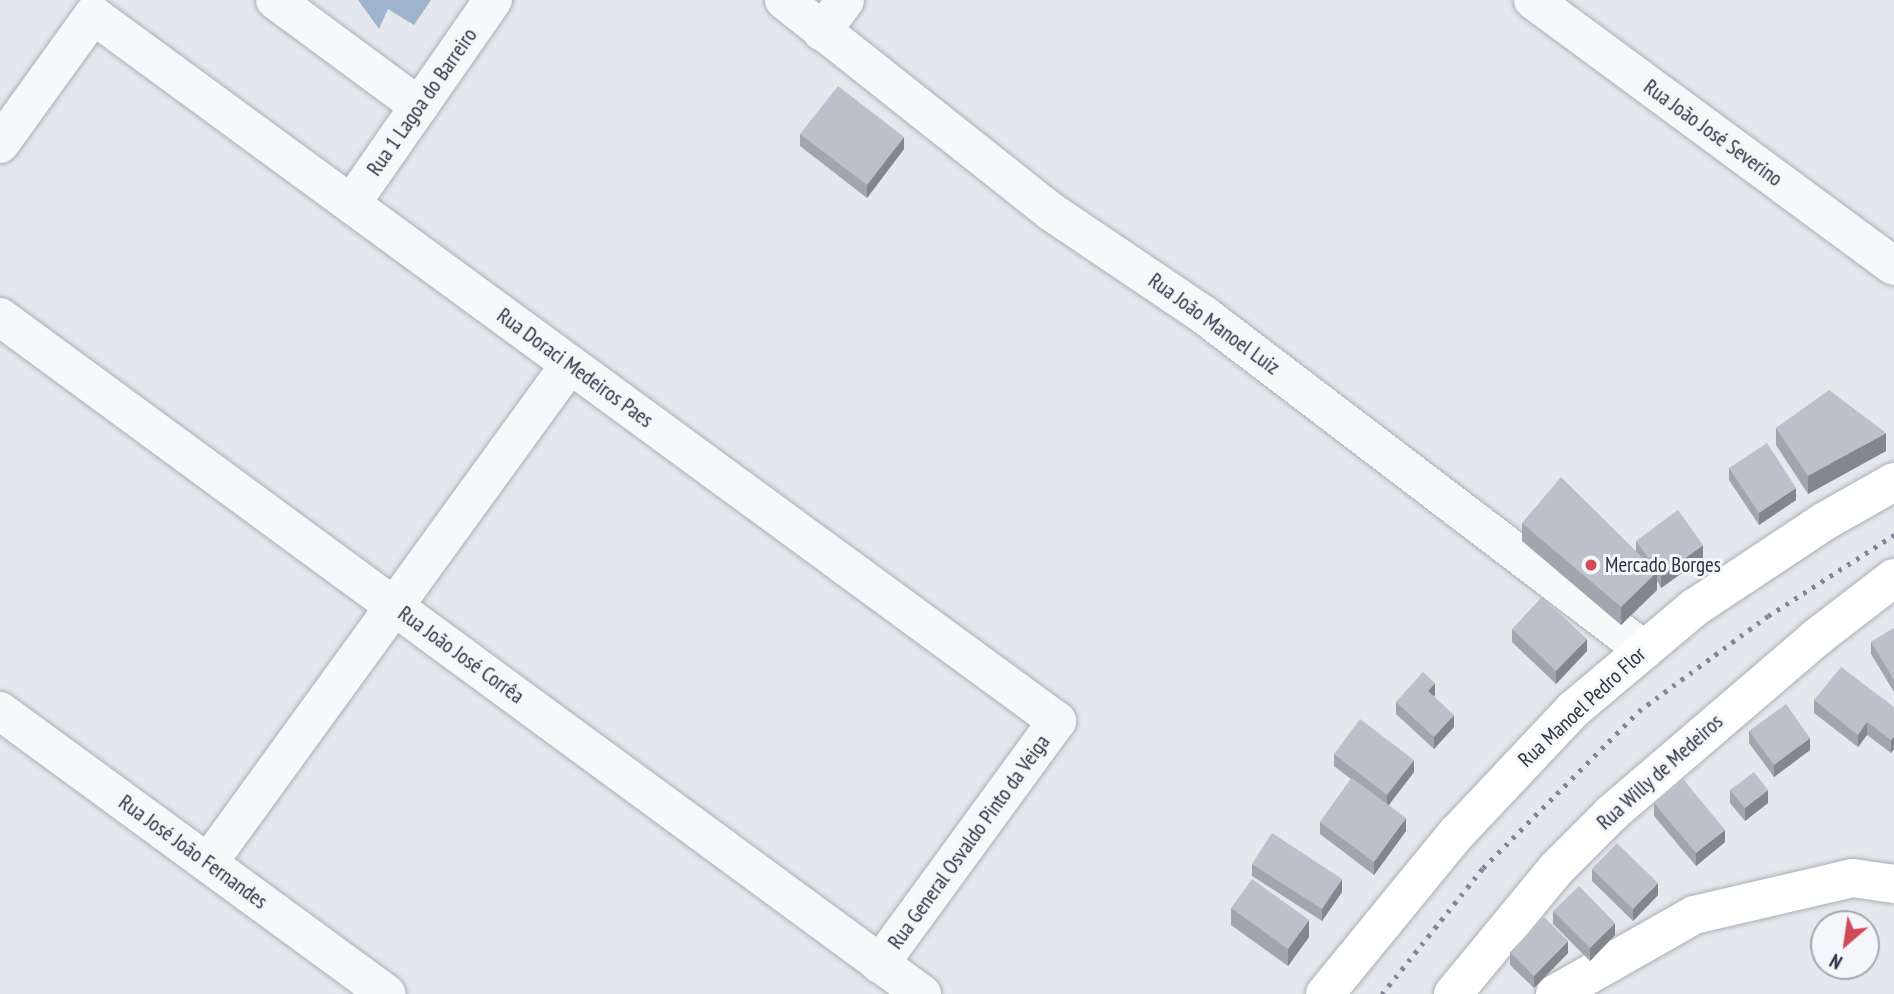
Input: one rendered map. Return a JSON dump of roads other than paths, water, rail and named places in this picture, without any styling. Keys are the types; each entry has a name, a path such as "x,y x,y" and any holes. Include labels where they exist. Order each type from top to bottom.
{"street":[{"path":"275,0 419,106"},
{"name":"Rua 1 Lagoa do Barreiro","path":"351,204 493,0"},
{"name":"Rua João Manoel Luiz","path":"784,0 1053,213 1204,315 1643,650"},
{"path":"822,32 845,0"},
{"name":"Rua João José Severino","path":"1533,0 1894,266"},
{"name":"Rua Doraci Medeiros Paes","path":"0,144 93,15 1057,721"},
{"name":"Rua João José Corrêa","path":"0,317 922,994"},
{"path":"208,863 570,364"},
{"name":"Rua Manoel Pedro Flor","path":"1325,994 1514,771 1574,709 1643,650 1756,565 1894,482"},
{"name":"Rua Willy de Medeiros","path":"1454,994 1556,869 1613,812 1889,587"},
{"name":"Rua José João Fernandes","path":"0,711 386,994"},
{"name":"Rua General Osvaldo Pinto da Veiga","path":"880,964 1057,721"},
{"path":"1555,994 1694,915 1853,878 1894,884"}],"water":[{"path":"358,0 431,0 414,25 388,9 379,29"}],"railway":[{"path":"1382,994 1483,868 1639,711 1768,616 1894,535"}],"place":[{"name":"Mercado Borges","path":"1591,565"}]}
